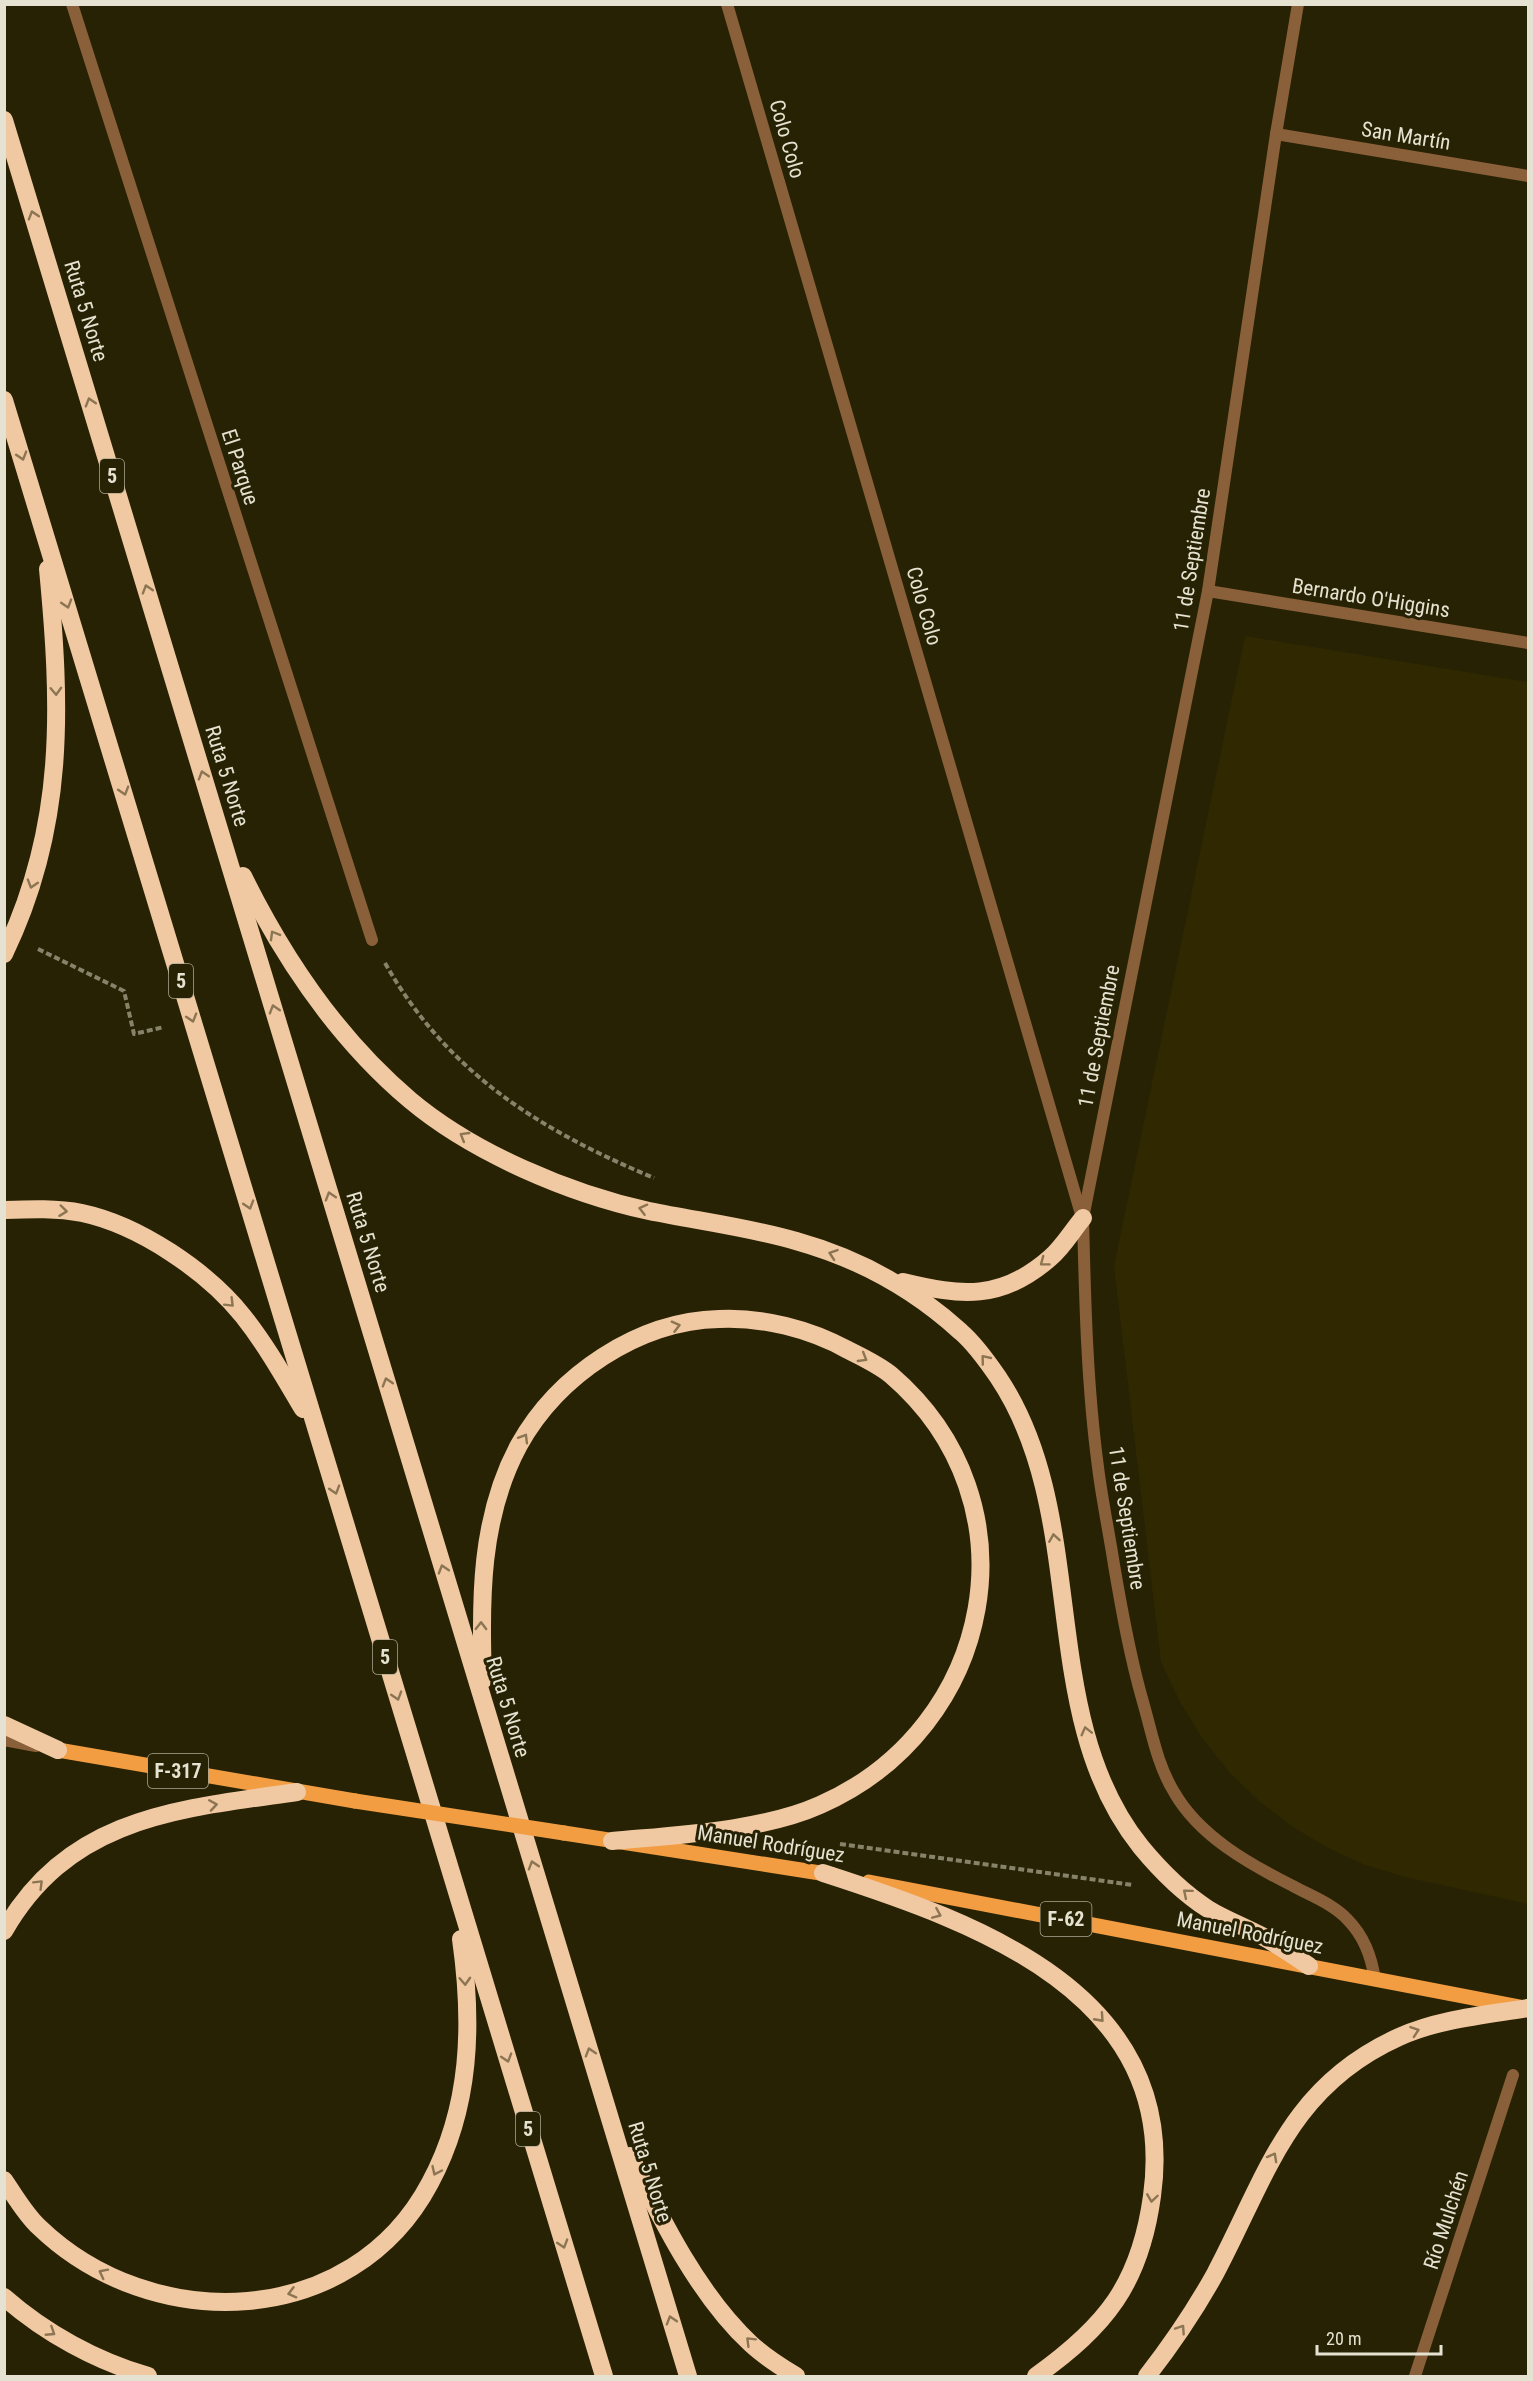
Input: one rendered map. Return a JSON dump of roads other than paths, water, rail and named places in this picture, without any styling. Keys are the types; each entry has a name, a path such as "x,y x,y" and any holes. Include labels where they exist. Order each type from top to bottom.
{"highway":[{"name":"Ruta 5 Norte","path":"4,120 688,2376"},
{"name":"5","path":"4,400 604,2376"},
{"path":"4,954 32,886 43,847 53,796 56,754 54,633 44,528"},
{"path":"220,831 260,911 286,956 334,1020 410,1100 441,1123 480,1146 561,1185 646,1210 795,1241 842,1257 886,1278 930,1305 965,1335 1009,1393 1027,1429 1051,1520 1080,1707 1092,1754 1119,1814 1139,1845 1160,1869 1191,1896 1210,1910 1265,1937 1309,1966"},
{"path":"4,1210 41,1208 83,1213 122,1226 152,1240 181,1260 241,1314 275,1361 318,1434"},
{"path":"886,1278 946,1292 992,1291 1026,1275 1052,1257 1083,1218"},
{"path":"484,1706 481,1638 482,1584 494,1511 505,1477 518,1447 548,1403 578,1375 606,1354 642,1336 680,1324 718,1319 762,1321 829,1339 889,1373 912,1396 952,1450 975,1508 980,1540 982,1570 972,1629 961,1663 945,1695 926,1723 885,1767 855,1787 819,1806 782,1817 705,1832 612,1841"},
{"path":"4,1725 58,1750"},
{"path":"4,1931 29,1893 58,1864 92,1842 137,1822 177,1810 297,1792"},
{"path":"823,1873 888,1894 941,1915 1025,1955 1067,1985 1097,2014 1123,2045 1139,2074 1151,2121 1155,2179 1149,2223 1140,2254 1124,2288 1108,2313 1085,2338 1036,2376"},
{"path":"4,2180 38,2226 88,2266 125,2284 161,2296 230,2304 269,2299 303,2290 366,2258 412,2211 429,2185 446,2151 457,2113 467,2067 467,2020 464,1962 453,1881"},
{"path":"1147,2376 1183,2326 1214,2275 1289,2128 1318,2093 1362,2058 1401,2036 1432,2025 1528,2009"},
{"path":"607,2108 650,2195 709,2296 751,2344 796,2376"},
{"path":"4,2297 50,2332 89,2353 148,2376"}],"main road":[{"name":"Manuel Rodríguez","path":"58,1750 297,1792 823,1873 1528,2009"}],"street":[{"name":"El Parque","path":"72,4 372,940"},
{"name":"Colo Colo","path":"726,4 1083,1218"},
{"name":"11 de Septiembre","path":"1298,4 1276,134 1208,591 1083,1218 1085,1318 1097,1466 1130,1658 1154,1748 1163,1772 1186,1809 1212,1837 1346,1917 1368,1948 1375,1979"},
{"name":"San Martín","path":"1276,134 1528,176"},
{"name":"Bernardo O'Higgins","path":"1208,591 1528,643"},
{"name":"Manuel Rodríguez","path":"4,1740 58,1750"},
{"name":"Río Mulchén","path":"1415,2376 1514,2075"}]}
